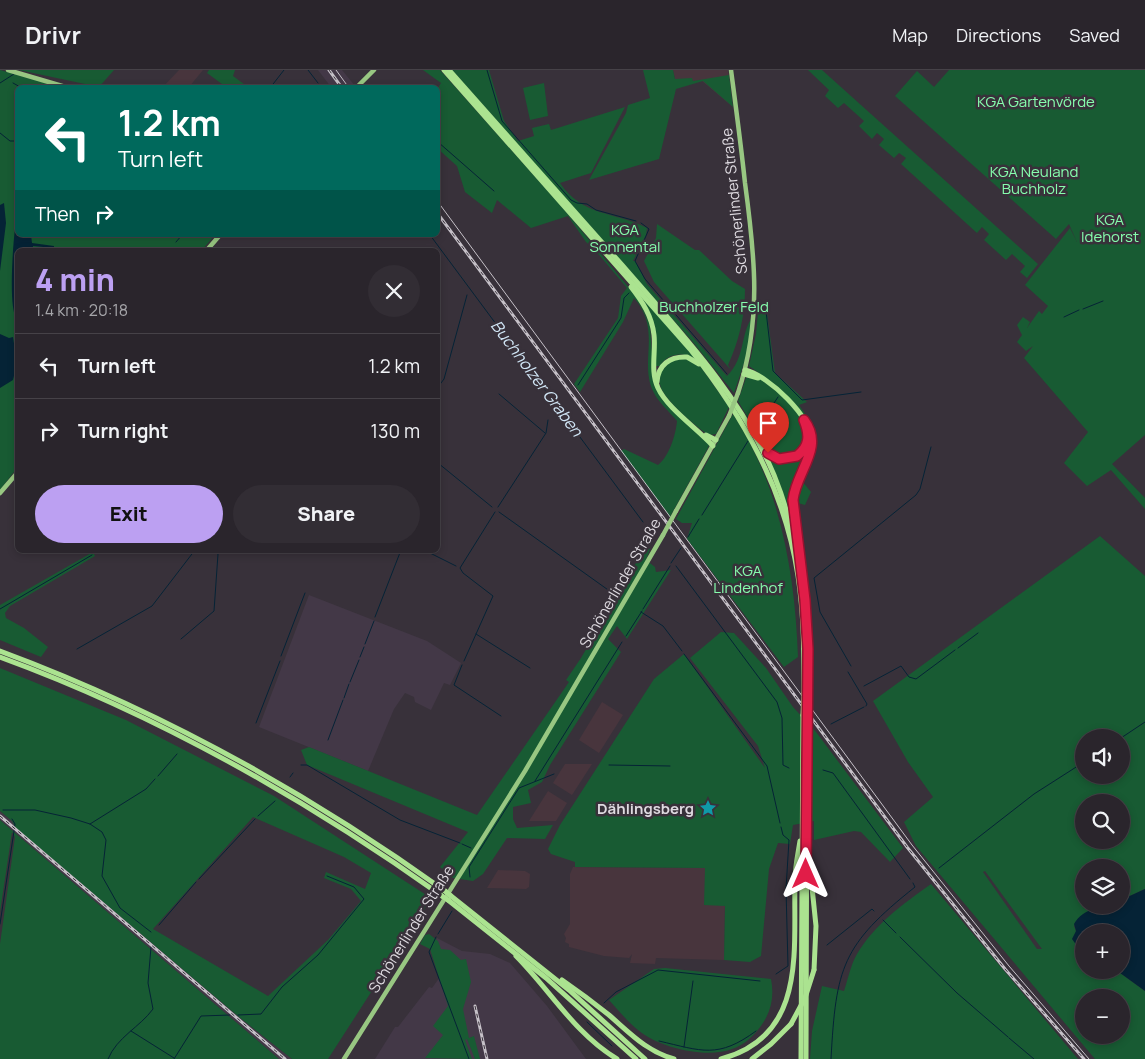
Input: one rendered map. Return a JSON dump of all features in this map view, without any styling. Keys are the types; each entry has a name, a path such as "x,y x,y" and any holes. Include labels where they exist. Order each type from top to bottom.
{"highway":[{"path":"444,70 707,372 737,413 754,443 781,506 798,575 806,695 806,1059"},
{"path":"449,70 715,374 738,406 759,443 774,475 788,515 801,571"},
{"path":"586,232 638,297 650,318 654,334 654,374 658,388 668,401 714,446"},
{"path":"658,388 660,369 673,358 690,358 707,372"},
{"path":"745,372 768,382 785,397 809,427 813,442 809,458 796,485 793,500 807,626 806,695 803,715 801,1059"},
{"path":"759,443 775,458 784,460 797,456 807,443 808,433 804,420"},
{"path":"701,433 716,440"},
{"path":"0,651 120,701 243,762 361,833 596,1005 640,1043 654,1052 674,1059"},
{"path":"0,657 92,693 221,756 330,819 443,893"},
{"path":"721,1059 739,1053 761,1038 778,1019 788,998 794,968 795,877 803,824"},
{"path":"752,1059 771,1044 791,1024 806,998 814,970 816,926 807,840"},
{"path":"450,898 506,944 636,1059"},
{"path":"506,944 577,1026 602,1050 617,1059"},
{"path":"539,964 644,1059"}],"main road":[{"path":"359,85 374,70"},
{"name":"Schönerlinder Straße","path":"344,1059 528,766 714,446 738,393 745,372 754,324 755,280 731,70"},
{"path":"10,71 59,85"},
{"path":"209,248 218,237"},
{"path":"0,493 15,476"}],"shaded area":[{"path":"179,70 203,70 191,85 165,85"},
{"path":"318,70 342,70 354,85 329,85"},
{"path":"673,70 728,70 733,107 701,80 692,82 687,79 675,79"},
{"path":"309,595 427,641 461,663 450,685 444,683 431,710 415,702 414,697 405,693 394,709 368,771 259,727"},
{"path":"602,702 623,715 599,753 579,740"},
{"path":"565,764 592,764 572,795 553,783"},
{"path":"548,791 567,803 556,821 529,821"},
{"path":"0,811 12,821 16,828 80,883 239,1017 292,1059 279,1059 0,820"},
{"path":"573,867 705,868 725,906 724,960 656,958 655,964 630,963 632,954 629,958 604,956 569,947 569,944 565,942 564,934 570,924 570,874"},
{"path":"498,870 525,871 530,874 529,887 526,889 487,888"},
{"path":"437,938 462,951 490,954 510,963 547,1006 586,1059 375,1059 395,1027 398,1027 429,987 432,988 440,977 430,949"}],"green space":[{"path":"0,70 55,85 15,85 15,237 213,237 204,248 15,248 15,471 0,490"},
{"path":"19,70 114,70 101,85 90,85"},
{"path":"209,70 235,70 233,76 245,85 223,85 207,73"},
{"path":"423,70 440,70 562,207 639,300 650,325 654,385 708,442 709,446 670,517 621,451 624,449 658,465 669,451 677,421 657,399 649,380 649,334 642,310 634,298 623,322 580,392 574,384 618,318 621,296 627,288 586,242 568,216 531,228 497,200 492,213 465,192 457,166 440,151 441,83"},
{"name":"KGA Sonnental","path":"452,70 489,70 504,121 518,141 534,136 532,128 549,124 551,130 625,107 591,173 560,183 569,194 589,208 647,228 646,235 633,261 635,261 647,284 727,376 737,361 748,324 752,318 746,357 734,393 692,341"},
{"path":"643,70 673,70 675,79 692,78 693,81 729,75 733,107 703,81 676,89 659,159 589,180 626,113 628,105 650,98"},
{"path":"808,70 822,70 1038,264 1027,278 1020,272 1025,266 1012,254 1006,260 984,240 989,234 982,227 977,233 901,164 906,158 899,153 894,158 879,145 884,139 877,133 872,139 859,126 864,121 844,103 838,108 825,96 829,90"},
{"path":"949,70 1145,70 1145,435 1112,464 1145,498 1145,509 1111,470 1087,486 1064,463 1088,432 1024,358 1033,346 1026,351 1017,342 1022,335 1017,325 1023,317 1030,322 1027,328 1039,311 1042,314 1048,306 1025,285 1070,228 1077,242 1069,224 1056,239 895,96 917,71 934,87"},
{"path":"544,83 548,116 530,120 523,88"},
{"name":"Buchholzer Feld","path":"657,224 695,250 699,250 732,281 745,289 741,328 728,365 731,370 654,282 644,261 656,238"},
{"path":"637,291 697,360 692,357 677,355 668,358 660,366 656,366 655,326"},
{"path":"759,302 766,306 775,373 807,402 799,405 815,435 813,451 802,481 811,492 805,505 798,503 797,521 799,533 794,534 765,451 766,448 738,401 746,378 759,373 749,366 756,334"},
{"path":"685,358 701,367 729,407 716,434 709,435 697,427 675,407 661,388 660,373 671,360"},
{"name":"KGA Lindenhof","path":"733,414 763,470 782,531 789,562 798,657 784,667 687,539 692,523 682,523 676,519"},
{"path":"1100,536 1145,576 1145,889 1130,896 1130,859 1075,859 1075,914 1085,914 1074,926 1075,979 1128,979 1145,991 1145,1059 1095,1059 1082,1044 1130,1044 1130,989 1075,989 1075,1035 916,846 904,822 933,797 908,762 873,701","holes":["985,871 1042,949 1037,949 983,872"]},
{"path":"643,544 650,549 646,560 655,567 656,572 671,570 627,639 617,626 608,639 621,652 550,765 542,782 528,790 531,803 513,807 513,819 517,828 553,825 545,839 507,838 483,874 473,881 453,878 440,867 468,832 307,765 301,750 309,747 477,815 569,682 566,680 581,658 640,556"},
{"path":"94,553 95,556 10,606 5,613 6,618 24,628 48,647 41,657 0,640 0,605"},
{"path":"721,632 734,633 766,668 793,707 816,732 903,848 890,862 861,832 854,831 814,840 814,821 793,825 790,844 778,843 769,869 761,956 750,962 724,960 725,906 704,905 705,868 575,867 575,862 551,854 548,849 560,825 654,679 684,654 765,768 758,746 690,658"},
{"path":"0,668 126,720 274,796 434,900 426,907 328,1059 292,1059 239,1017 16,828 12,821 0,811","holes":["253,817 344,857 371,873 365,889 326,872 324,878 351,889 361,901 328,940 268,996 153,929"]},
{"path":"0,820 279,1059 0,1059 0,944 15,837 12,832 0,912"},
{"path":"931,884 1078,1059 810,1059 812,1031 822,986 844,991 855,958 872,933 900,907"},
{"path":"429,934 438,941 441,949 450,950 461,960 466,959 471,982 463,1009 469,1038 474,1036 480,1059 475,1059 467,1039 465,1040 472,1059 425,1058 443,1035 433,1026 448,1006 430,949 420,944 425,935"},
{"path":"665,968 771,979 772,1000 768,1013 749,1039 736,1048 722,1052 710,1053 684,1050 658,1042 638,1030 609,1000 654,969"}],"water":[{"path":"4,203 6,223 0,271 0,205"},
{"path":"15,228 15,237 31,237 32,243 54,246 54,248 33,246 33,248 15,248 15,315 12,290"},
{"path":"0,334 9,338 13,337 15,372 13,380 0,388"},
{"path":"1145,889 1145,991 1128,979 1130,979 1130,924 1075,924 1075,928 1074,924 1083,914 1130,914 1130,896"}],"waterway":[{"path":"272,85 284,70"},
{"name":"Buchholzer Graben","path":"308,70 318,83"},
{"path":"487,70 502,121 571,200 587,204 596,210 636,221"},
{"path":"0,83 14,74"},
{"path":"13,83 17,85"},
{"path":"0,133 10,141 15,141"},
{"path":"440,144 494,191"},
{"path":"641,223 649,229 635,261 645,279 727,374"},
{"path":"176,242 180,237"},
{"name":"Buchholzer Graben","path":"431,237 440,248"},
{"name":"Buchholzer Graben","path":"440,248 643,522"},
{"path":"578,385 621,318 624,298 629,293"},
{"path":"440,384 444,379 467,295"},
{"path":"1083,309 1103,301"},
{"path":"1064,317 1079,310"},
{"path":"766,311 773,371 802,400 861,392"},
{"path":"499,394 545,433"},
{"path":"757,429 778,397"},
{"path":"498,507 546,433 548,420"},
{"path":"702,515 748,441"},
{"path":"851,666 820,612 814,578 916,495 920,489 931,447"},
{"path":"440,465 492,507"},
{"path":"464,661 493,596 463,573 460,568 495,512"},
{"path":"499,512 611,592"},
{"path":"688,537 699,519"},
{"path":"671,563 681,548"},
{"path":"77,649 152,606 193,553"},
{"path":"181,639 214,611 217,553"},
{"path":"375,617 400,553"},
{"path":"430,553 456,566"},
{"path":"0,609 92,555"},
{"path":"643,609 670,566"},
{"name":"Buchholzer Graben","path":"676,566 777,702 782,718 783,765 789,768"},
{"path":"281,656 305,593"},
{"path":"626,636 642,611"},
{"path":"641,612 663,626 682,651"},
{"path":"365,644 374,621"},
{"path":"958,648 978,633"},
{"path":"476,634 530,668"},
{"path":"535,781 622,642"},
{"path":"360,657 364,647"},
{"path":"864,686 901,666 909,677 916,679 955,650"},
{"path":"684,654 767,766 780,823"},
{"path":"350,682 359,660"},
{"path":"256,723 280,661"},
{"path":"462,665 454,685 501,716"},
{"path":"848,672 867,704 866,706"},
{"path":"344,698 349,684"},
{"path":"328,740 343,700"},
{"path":"831,724 864,707"},
{"path":"1130,732 1145,722"},
{"path":"158,776 177,754"},
{"path":"301,765 307,765 400,820 460,843"},
{"path":"609,765 670,766"},
{"path":"939,868 1034,794 1075,768"},
{"name":"Buchholzer Graben","path":"823,770 833,773 910,879"},
{"path":"290,777 293,773"},
{"path":"470,877 469,867 519,788 554,774"},
{"path":"90,824 146,789 155,779"},
{"path":"258,816 275,801"},
{"path":"3,810 35,810 90,824 102,832 106,840 102,876 120,908 151,932"},
{"path":"0,924 15,824 12,819"},
{"path":"199,879 255,819"},
{"path":"776,974 788,966 786,889 789,840 783,835 781,827"},
{"path":"462,844 471,848"},
{"path":"238,1015 261,1014 282,987 318,955 364,899 354,887 327,876"},
{"path":"159,925 196,882"},
{"path":"831,1059 836,1001 848,960 872,925 915,887 913,883"},
{"path":"827,945 872,909 874,911"},
{"path":"438,934 452,911"},
{"path":"883,920 896,933"},
{"path":"436,937 429,952 469,1059"},
{"path":"900,937 957,993 1008,1037"},
{"path":"108,1059 117,1044 153,1009 148,983 151,947"},
{"path":"604,1003 616,992 658,970 760,981"},
{"path":"684,1047 693,981"},
{"path":"174,1059 201,1016 230,1015"},
{"path":"587,1022 612,1046"},
{"path":"131,1031 174,1058"},
{"path":"659,1041 699,1050 720,1049 731,1046 756,1031"},
{"path":"1009,1038 1034,1059"}],"tram line":[{"path":"336,70 347,85"},
{"path":"440,205 912,845 1009,966 1089,1059"}],"railway":[{"path":"329,70 340,85"},
{"path":"440,217 907,847 1005,969 1084,1059"},
{"path":"0,816 285,1059"},
{"path":"475,1006 487,1059"}],"place":[{"name":"Dählingsberg","path":"708,808"}],"route":[{"path":"768,453 784,460 797,456 804,450 807,443 808,429 804,420 809,427 813,446 798,478 793,500 805,600 808,649 806,874"}],"park label":[{"name":"KGA Gartenvörde","path":"1036,101"},
{"name":"KGA Neuland Buchholz","path":"1034,180"},
{"name":"KGA Idehorst","path":"1110,228"}]}
